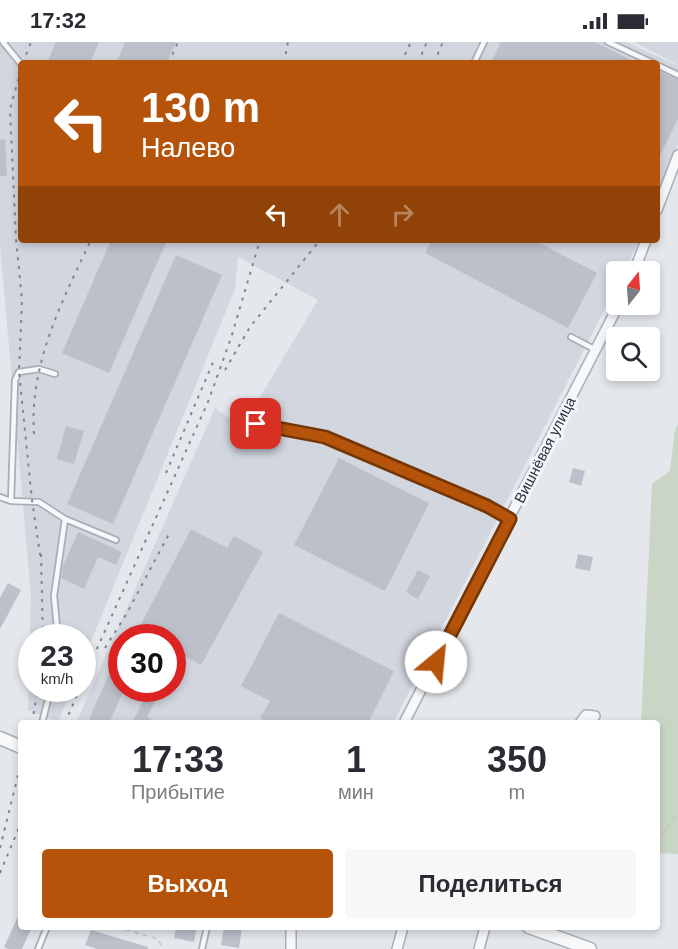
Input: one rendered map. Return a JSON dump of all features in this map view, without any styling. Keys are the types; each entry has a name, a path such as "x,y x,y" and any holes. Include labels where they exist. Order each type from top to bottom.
{"street":[{"path":"660,202 678,155"},
{"path":"638,261 645,243"},
{"name":"Вишнёвая улица","path":"406,720 614,315"},
{"path":"582,720 586,715 595,716"},
{"path":"0,738 18,746"},
{"path":"291,930 291,949"},
{"path":"397,949 402,930"},
{"path":"479,949 484,930"},
{"path":"537,930 590,949"}],"lane":[{"path":"3,42 18,60"},
{"path":"475,60 484,42"},
{"path":"608,42 646,60"},
{"path":"660,66 678,75"},
{"path":"571,338 596,350"},
{"path":"11,501 15,380 20,372 39,369 55,374"},
{"path":"256,424 325,437 487,506 510,519"},
{"path":"0,497 11,501 39,502 65,519 116,540"},
{"path":"57,624 54,596 65,519"},
{"path":"43,720 47,702"},
{"path":"38,949 46,930"},
{"path":"202,949 206,930"}],"path":[{"path":"660,838 678,813"},
{"path":"127,930 158,939 163,949"}],"shaded area":[{"path":"0,42 627,42 678,66 678,144 660,190 660,60 18,60 18,243 638,243 629,261 606,261 606,307 395,720 77,720 85,702 96,702 96,678 108,650 108,702 186,702 186,624 120,624 215,408 235,422 248,417 318,300 238,257 235,289 96,629 96,624 30,624 31,596 0,245"},
{"path":"634,42 678,42 678,65"},
{"path":"28,702 66,702 59,720 28,710"}],"green space":[{"path":"678,424 678,854 660,853 660,720 641,720 652,484 670,471 675,430"}],"building":[{"path":"56,42 99,42 91,60 48,60"},
{"path":"125,42 176,42 168,60 117,60"},
{"path":"501,42 595,42 631,60 492,60"},
{"path":"661,72 678,79 678,119 660,155"},
{"path":"5,139 7,176 0,176 0,140"},
{"path":"110,243 166,243 109,373 62,353"},
{"path":"430,243 540,243 597,273 568,328 425,253"},
{"path":"176,255 222,275 113,524 67,504"},
{"path":"66,426 84,431 74,464 57,459"},
{"path":"339,458 429,503 385,591 294,545"},
{"path":"573,468 585,471 581,486 569,482"},
{"path":"191,529 227,548 234,536 263,552 201,665 186,657 186,624 141,624"},
{"path":"78,532 122,552 116,565 98,557 84,589 61,578 63,566"},
{"path":"578,554 593,557 590,571 575,568"},
{"path":"418,570 430,576 418,599 406,592"},
{"path":"8,583 21,590 0,629 0,598"},
{"path":"279,613 394,671 370,720 264,720 260,718 270,701 241,686"},
{"path":"108,676 108,702 119,702 110,720 89,719"},
{"path":"142,702 154,702 147,717 152,720 134,720"},
{"path":"18,917 18,930 31,930 22,949 4,947"},
{"path":"91,930 148,947 148,949 97,949 85,945"},
{"path":"175,930 196,930 194,942 174,938"},
{"path":"224,930 242,930 239,948 221,945"}],"railway":[{"path":"24,60 31,42"},
{"path":"170,60 178,42"},
{"path":"285,60 288,42"},
{"path":"402,60 411,42"},
{"path":"419,60 427,42"},
{"path":"435,60 443,42"},
{"path":"18,81 10,109 16,239 22,300 19,372 32,500 41,561"},
{"path":"34,434 34,408 42,358 59,310 90,243"},
{"path":"96,651 208,402 231,338 259,243"},
{"path":"225,370 250,327 318,243"},
{"path":"166,473 214,360"},
{"path":"105,648 127,613 170,532"},
{"path":"41,554 43,624"},
{"path":"33,720 36,702"},
{"path":"66,720 74,702"},
{"path":"0,848 18,775"},
{"path":"0,873 18,830"}],"route":[{"path":"256,424 325,437 487,506 510,519 436,662"}]}
